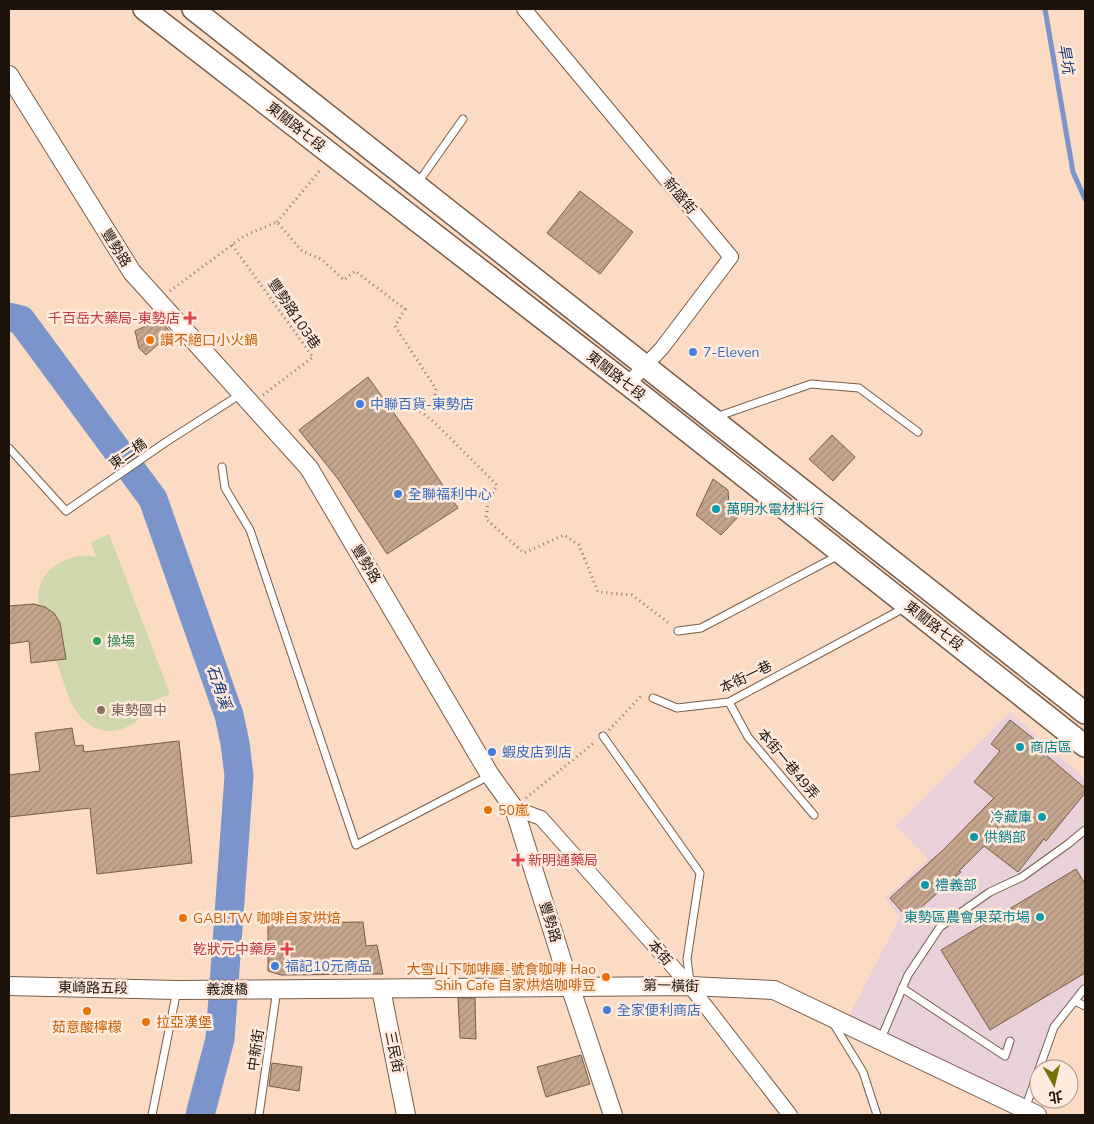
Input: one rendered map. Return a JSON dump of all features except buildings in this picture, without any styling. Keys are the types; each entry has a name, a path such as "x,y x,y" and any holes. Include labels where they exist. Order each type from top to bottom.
{"main road":[{"name":"東關路七段","path":"144,9 627,385 1085,746"},
{"name":"東關路七段","path":"193,9 1085,713"}],"street":[{"name":"新盛街","path":"524,9 731,257 662,348 627,385"},
{"name":"豐勢路","path":"9,75 132,272 309,468 490,775 514,808 613,1115"},
{"name":"本街","path":"514,808 541,818 690,986 790,1115"},
{"name":"東崎路五段","path":"9,986 177,990"},
{"name":"第一橫街","path":"278,989 690,986 774,990 1028,1113"},
{"name":"義渡橋","path":"177,990 278,989"},
{"name":"三民街","path":"381,989 406,1115"}],"lane":[{"path":"416,185 463,119"},
{"path":"711,418 811,384 859,388 918,432"},
{"name":"東二橋","path":"9,448 66,512 166,442 246,399"},
{"path":"222,468 225,488 250,530 356,845 490,775"},
{"path":"678,631 701,628 841,553"},
{"name":"本街一巷","path":"653,698 677,708 729,702 908,606"},
{"name":"本街一巷49弄","path":"729,702 748,737 814,815"},
{"path":"603,736 700,873 687,959 690,986"},
{"path":"880,1041 908,974 940,927 990,892 1022,877 1085,830"},
{"path":"902,988 1005,1056 1010,1041"},
{"name":"中新街","path":"259,1115 278,989"},
{"path":"1043,1059 1054,1027 1084,989"},
{"path":"152,1115 177,990"},
{"path":"1074,1001 1085,1006"},
{"path":"829,1016 862,1072 877,1115"}],"path":[{"path":"157,300 244,236 277,222 333,156"},
{"path":"277,222 302,251 320,259 344,280 355,270 405,309 395,326 436,390 434,402 420,411 435,423 496,485 488,502 486,519 524,553 564,535 579,545 598,592 632,595 678,631"},
{"name":"豐勢路103巷","path":"232,245 313,358 246,399"},
{"path":"514,808 603,736 645,691 653,698"}],"shaded area":[{"path":"1010,712 1085,779 1085,982 1081,985 1044,1059 1029,1059 1029,1088 1023,1100 848,1018 900,917 885,898 928,859 896,826"}],"green space":[{"path":"109,534 170,694 152,701 147,710 132,725 113,731 93,727 75,709 68,695 43,625 38,597 41,584 48,572 60,563 73,558 82,556 96,557 91,542"}],"waterway":[{"name":"旱坑","path":"1045,9 1073,172 1085,199"},
{"name":"石角溪","path":"9,317 21,320 153,499 229,715 239,776 220,1039 200,1115"}],"place":[{"name":"千百岳大藥局-東勢店","path":"190,318"},
{"name":"讚不絕口小火鍋","path":"150,340"},
{"name":"7-Eleven","path":"693,352"},
{"name":"中聯百貨-東勢店","path":"360,404"},
{"name":"全聯福利中心","path":"398,494"},
{"name":"萬明水電材料行","path":"716,509"},
{"name":"操場","path":"97,641"},
{"name":"東勢國中","path":"101,710"},
{"name":"商店區","path":"1020,747"},
{"name":"蝦皮店到店","path":"492,752"},
{"name":"50嵐","path":"488,810"},
{"name":"冷藏庫","path":"1042,817"},
{"name":"供銷部","path":"974,837"},
{"name":"新明通藥局","path":"518,860"},
{"name":"禮義部","path":"925,885"},
{"name":"東勢區農會果菜市場","path":"1040,917"},
{"name":"GABI.TW 咖啡自家烘焙","path":"183,918"},
{"name":"乾狀元中藥房","path":"287,949"},
{"name":"福記10元商品","path":"275,966"},
{"name":"大雪山下咖啡廳-號食咖啡 Hao Shih Cafe 自家烘焙咖啡豆","path":"606,977"},
{"name":"全家便利商店","path":"607,1010"},
{"name":"茹意酸檸檬","path":"87,1011"},
{"name":"拉亞漢堡","path":"146,1022"}]}
